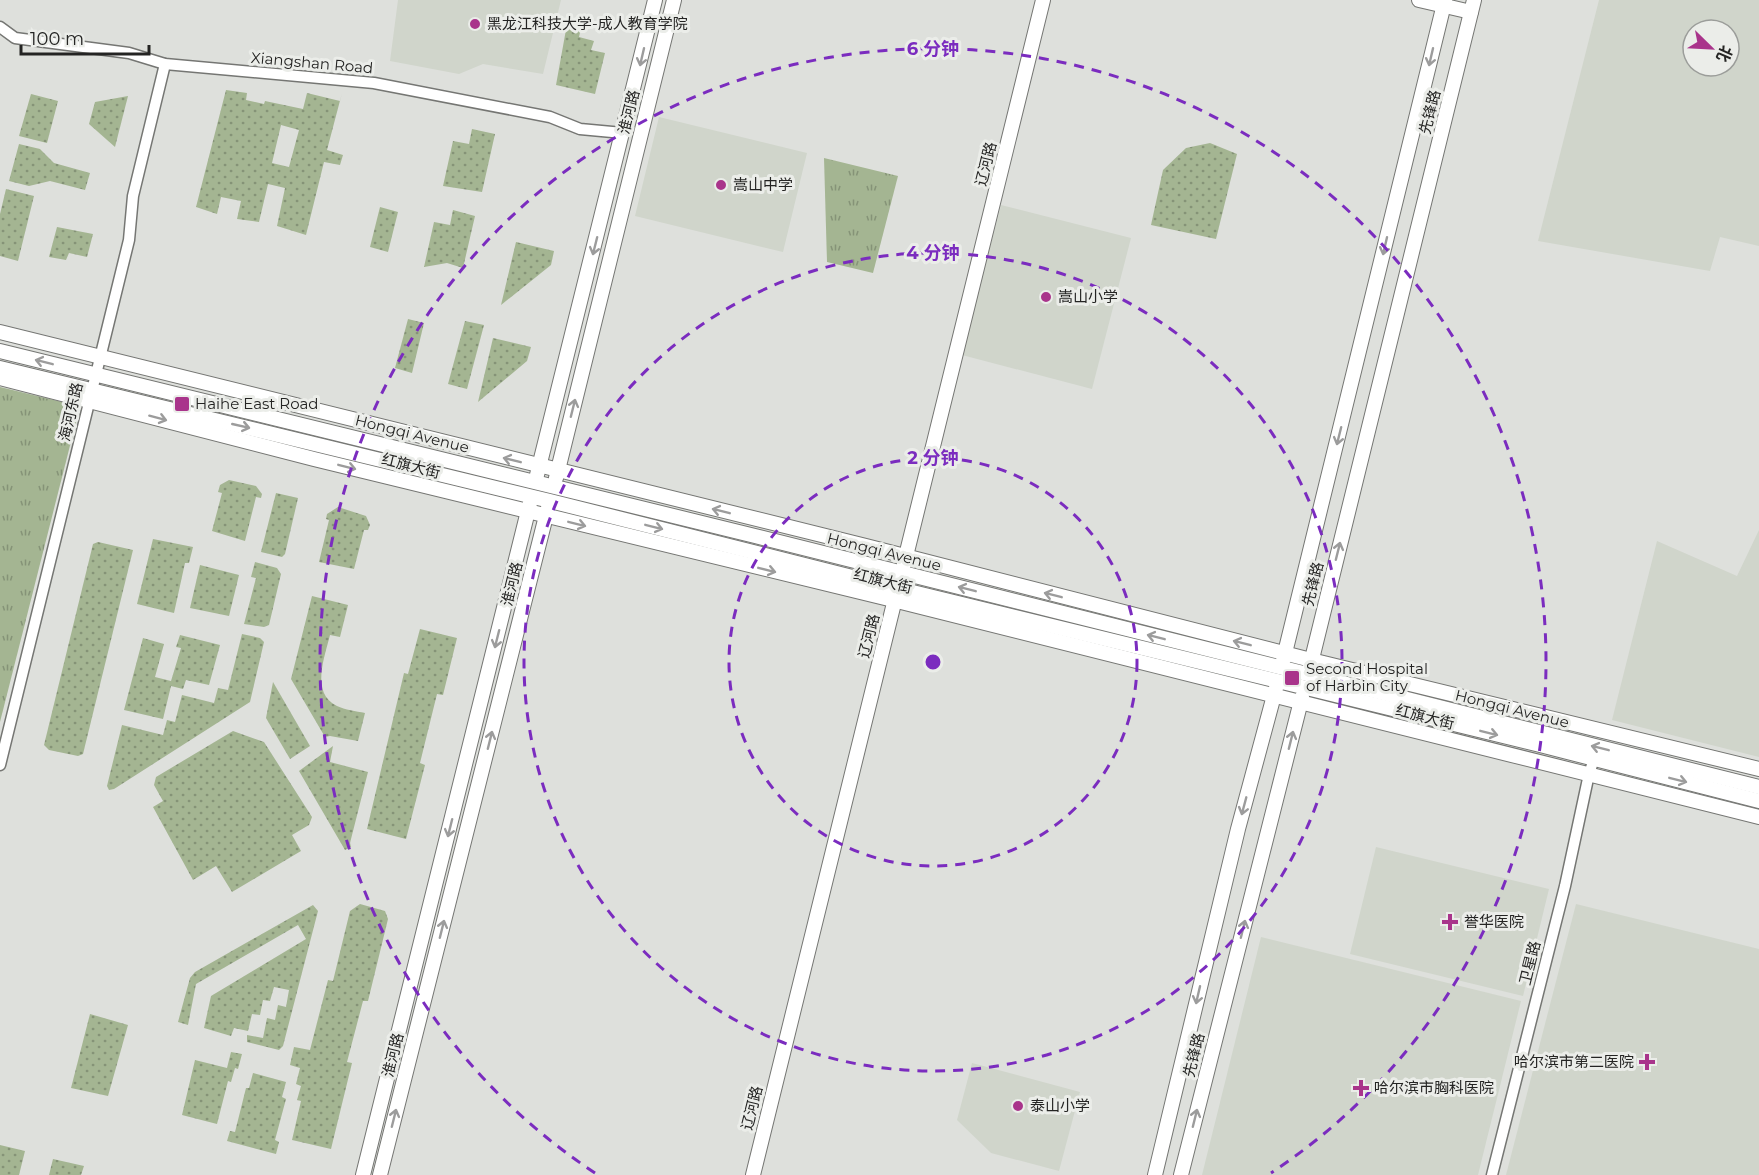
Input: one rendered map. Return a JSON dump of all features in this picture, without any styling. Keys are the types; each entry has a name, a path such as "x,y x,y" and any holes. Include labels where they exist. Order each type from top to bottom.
{"main road":[{"name":"淮河路","path":"363,1175 656,0"},
{"name":"淮河路","path":"380,1175 674,0"},
{"name":"辽河路","path":"903,556 1036,0"},
{"name":"辽河路","path":"753,1175 898,572 1043,0"},
{"path":"1419,0 1473,6"},
{"name":"先锋路","path":"1155,1175 1238,829 1274,696 1444,3"},
{"name":"先锋路","path":"1181,1175 1306,682 1473,6"},
{"name":"红旗大街","path":"0,332 903,556 1284,654 1759,769"},
{"name":"Hongqi Avenue","path":"0,351 898,572 1594,759 1759,801"},
{"name":"Hongqi Avenue","path":"0,368 90,395 532,496 893,594 1279,675"},
{"name":"红旗大街","path":"0,378 90,395 528,512 893,594 1300,704 1759,817"},
{"name":"辽河路","path":"747,1175 893,594"},
{"name":"Hongqi Avenue","path":"1306,682 1759,787"}],"street":[{"name":"Xiangshan Road","path":"0,27 15,38 129,53 165,64 374,83 550,117 580,129 623,134"},
{"name":"海河东路","path":"0,765 129,240 134,196 165,64"},
{"name":"卫星路","path":"1492,1175 1565,886 1588,774 1594,759"}],"shaded area":[{"name":"黑龙江科技大学-成人教育学院","path":"398,0 561,0 543,74 483,64 459,74 390,61"},
{"path":"1599,0 1759,0 1759,246 1720,237 1710,271 1538,241"},
{"name":"嵩山中学","path":"659,117 807,153 783,252 635,216"},
{"name":"嵩山小学","path":"1001,205 1131,238 1092,389 962,355"},
{"path":"1759,530 1759,757 1612,720 1657,541 1737,576"},
{"name":"誉华医院","path":"1376,847 1549,889 1523,996 1350,954"},
{"name":"哈尔滨市第二医院","path":"1576,904 1759,949 1759,1175 1506,1175"},
{"name":"哈尔滨市胸科医院","path":"1261,937 1521,1001 1478,1175 1202,1175"},
{"name":"泰山小学","path":"972,1063 1080,1092 1059,1171 991,1153 957,1120"}],"green space":[{"path":"567,24 581,28 579,37 594,41 591,50 605,53 595,94 556,85"},
{"path":"226,90 247,93 246,100 264,104 265,101 303,109 307,93 340,101 327,150 343,155 340,165 324,162 306,235 277,226 285,188 268,184 259,222 237,219 241,201 221,197 217,214 196,207","holes":["281,125 299,130 289,167 272,163"]},
{"path":"31,94 58,101 47,143 19,136"},
{"path":"128,96 115,147 89,124 95,102"},
{"path":"472,129 495,134 482,192 443,186 453,141 469,144"},
{"path":"1210,143 1237,154 1216,239 1151,225 1163,170 1186,148"},
{"path":"19,144 40,149 54,163 90,173 85,190 50,181 29,186 9,181"},
{"path":"824,158 898,176 873,273 827,262"},
{"path":"6,189 34,196 18,261 0,256 0,214"},
{"path":"380,207 398,212 388,252 370,247"},
{"path":"453,210 475,216 463,268 447,263 424,267 434,222 450,225"},
{"path":"57,227 93,234 87,257 69,253 66,260 49,257"},
{"path":"516,242 554,251 551,265 501,305"},
{"path":"408,319 424,323 412,373 395,368"},
{"path":"465,321 484,325 467,389 448,384"},
{"path":"493,338 531,347 527,361 478,402"},
{"path":"0,387 62,402 72,408 77,418 0,722"},
{"path":"229,480 256,486 262,494 261,498 256,497 245,541 212,531 222,493 218,492 220,485"},
{"path":"276,493 298,498 285,554 282,557 261,552"},
{"path":"338,507 366,516 370,525 368,530 364,530 354,569 319,562 329,520 326,519 327,514"},
{"path":"153,539 193,547 189,563 185,563 174,613 137,604"},
{"path":"98,542 133,550 83,754 78,756 49,750 44,745 93,544"},
{"path":"255,562 277,568 281,574 269,625 264,627 244,624 256,578 251,577"},
{"path":"200,565 239,575 229,616 190,608"},
{"path":"312,596 348,605 340,637 330,635 323,663 322,683 329,700 337,706 365,713 358,741 325,737 291,679"},
{"path":"420,629 457,638 443,695 437,694 420,763 425,765 406,839 367,829 404,673 408,674"},
{"path":"242,634 260,638 264,642 250,702 109,790 107,786 122,725 163,735 167,720 175,722 182,695 214,703 218,688 228,690"},
{"path":"180,635 220,645 209,685 186,680 183,689 171,686 163,719 124,710 143,638 164,644 155,677 171,681 181,648 176,647"},
{"path":"273,682 310,746 290,759 266,718"},
{"path":"233,731 264,742 312,817 309,825 292,835 301,851 232,892 216,866 193,880 153,807 163,801 154,785 156,777"},
{"path":"333,746 330,762 368,772 350,843 351,847 345,850 299,771"},
{"path":"360,904 385,911 388,919 368,1001 363,1001 347,1062 352,1063 331,1149 292,1140 301,1101 297,1100 301,1086 296,1084 300,1068 290,1065 294,1047 310,1050 328,980 333,981 350,911"},
{"path":"313,905 318,911 283,1046 279,1050 247,1042 247,1035 263,1038 267,1018 275,1020 278,1005 286,1007 289,990 274,987 270,1001 263,1000 260,1015 252,1014 248,1031 234,1028 231,1036 204,1028 211,996 306,939 298,925 196,984 188,1025 178,1022 190,978 195,972"},
{"path":"90,1014 128,1025 108,1096 71,1088"},
{"path":"231,1052 242,1054 238,1069 235,1068 231,1082 228,1081 217,1124 182,1115 195,1060 227,1068"},
{"path":"253,1073 286,1082 282,1097 286,1099 275,1140 279,1142 276,1154 227,1141 230,1131 235,1132 246,1088 249,1088"},
{"path":"0,1145 25,1151 19,1175 0,1175"},
{"path":"53,1159 84,1166 81,1175 49,1175"}],"place":[{"name":"黑龙江科技大学-成人教育学院","path":"475,24"},
{"name":"嵩山中学","path":"721,185"},
{"name":"嵩山小学","path":"1046,297"},
{"name":"Haihe East Road","path":"182,404"},
{"name":"Second Hospital of Harbin City","path":"1292,678"},
{"name":"誉华医院","path":"1450,922"},
{"name":"哈尔滨市第二医院","path":"1647,1062"},
{"name":"哈尔滨市胸科医院","path":"1361,1088"},
{"name":"泰山小学","path":"1018,1106"}]}
